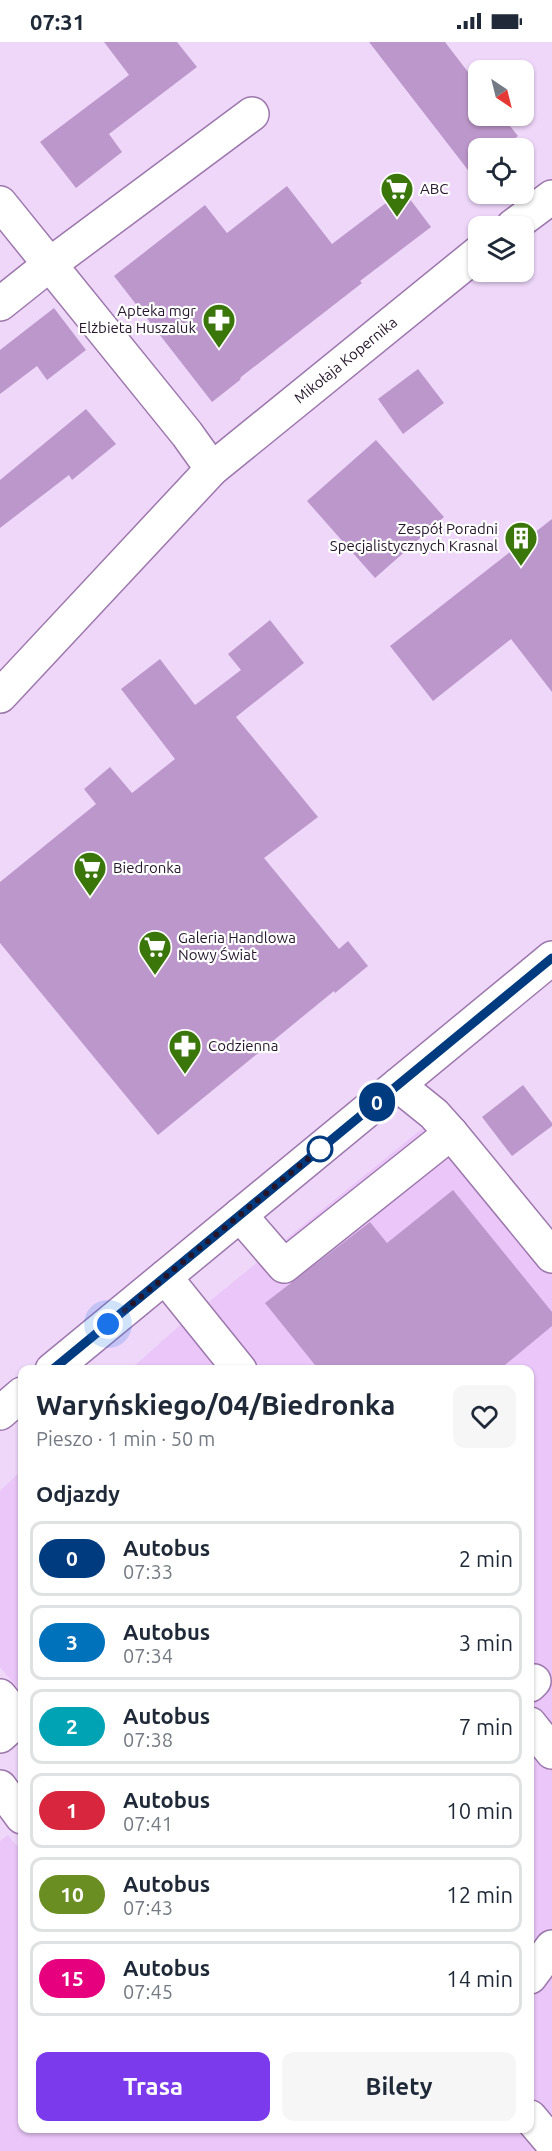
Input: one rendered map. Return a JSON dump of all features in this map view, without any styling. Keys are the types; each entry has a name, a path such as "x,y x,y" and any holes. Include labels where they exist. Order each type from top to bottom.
{"street":[{"path":"0,304 252,114"},
{"path":"526,216 552,197"},
{"path":"0,202 213,469"},
{"name":"Mikołaja Kopernika","path":"0,696 213,469 468,261"},
{"path":"58,1365 552,958"},
{"path":"398,1084 434,1114 451,1132 552,1256"},
{"path":"240,1215 284,1266 451,1132"},
{"path":"165,1278 236,1365"},
{"path":"0,1413 18,1397"},
{"path":"0,1696 18,1718"},
{"path":"0,1736 18,1720"},
{"path":"534,1729 552,1752"},
{"path":"0,1787 18,1812"},
{"path":"534,1972 552,1947"},
{"path":"534,2122 552,2144"}],"shaded area":[{"path":"434,1119 552,1266 552,2151 0,2151 0,1841 8,1835 18,1845 18,2133 534,2133 534,1365 135,1365 179,1326"},
{"path":"18,1474 18,1688 0,1667 0,1491"}],"building":[{"path":"104,42 177,42 197,67 109,134 122,152 76,188 40,142 129,75"},
{"path":"369,42 445,42 468,72 468,126 510,126 518,136 516,138 468,138 468,170"},
{"path":"287,186 332,244 403,190 431,227 360,281 362,283 212,402 114,276 205,205 227,233"},
{"path":"54,308 86,350 47,380 37,366 0,394 0,350"},
{"path":"418,369 444,403 403,434 378,399"},
{"path":"86,409 116,444 72,480 69,475 0,528 0,480"},
{"path":"376,440 444,517 375,578 307,501"},
{"name":"Zespół Poradni Specjalistycznych Krasnal","path":"552,519 552,692 511,639 433,701 390,646"},
{"name":"Galeria Handlowa Nowy Świat","path":"270,620 304,663 236,717 318,817 264,858 339,949 348,941 368,966 335,993 334,991 158,1135 0,943 0,882 96,804 84,789 110,767 132,793 175,759 121,689 160,659 195,705 241,670 228,654"},
{"path":"523,1085 552,1126 512,1156 482,1117"},
{"path":"453,1190 552,1312 552,1326 505,1365 315,1365 265,1303 370,1222 387,1243"}],"bus line":[{"name":"0","path":"58,1365 552,958"}],"place":[{"name":"ABC","path":"397,218"},
{"name":"Apteka mgr Elżbieta Huszaluk","path":"219,349"},
{"name":"Zespół Poradni Specjalistycznych Krasnal","path":"521,567"},
{"name":"Biedronka","path":"90,897"},
{"name":"Galeria Handlowa Nowy Świat","path":"155,976"},
{"name":"Codzienna","path":"185,1075"}],"route":[{"path":"108,1324 320,1149"}]}
